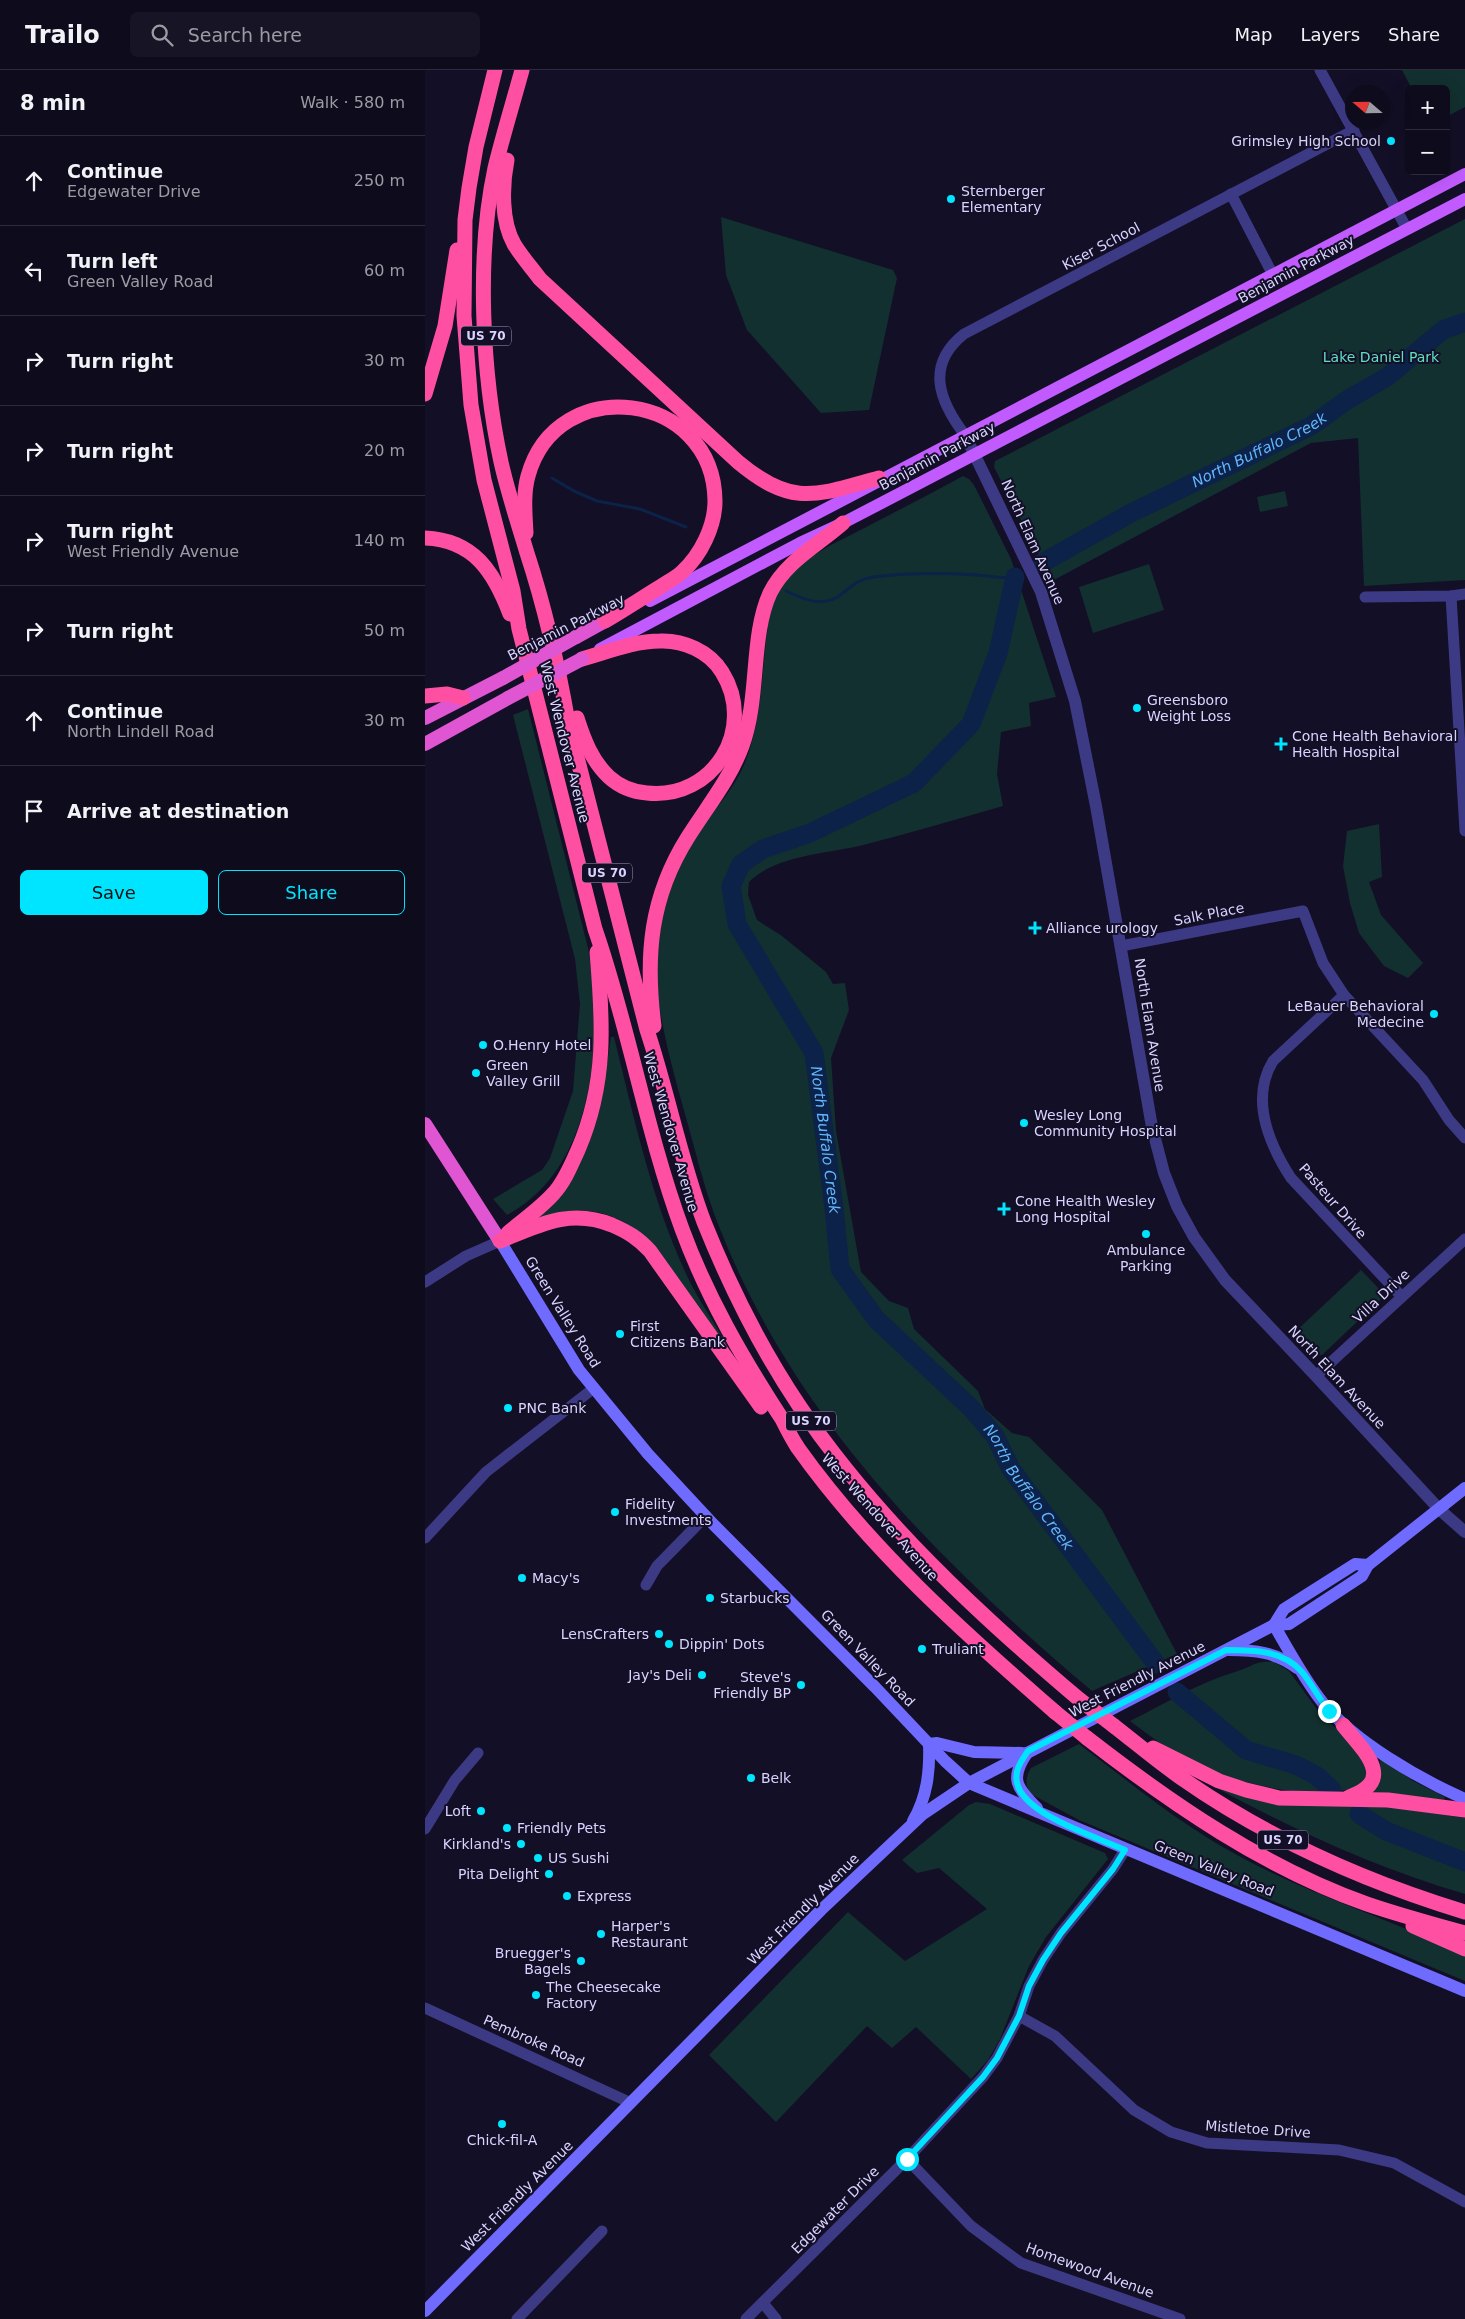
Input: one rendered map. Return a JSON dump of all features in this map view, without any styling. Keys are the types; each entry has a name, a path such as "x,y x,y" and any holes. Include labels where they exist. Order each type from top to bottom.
{"highway":[{"name":"West Wendover Avenue","path":"495,70 476,147 465,220 464,316 471,405 484,480 513,591 519,629 595,929 610,971 665,1179 683,1231 722,1320 797,1446 844,1505 904,1572 994,1659 1055,1712 1166,1797 1240,1843 1293,1872 1367,1904 1465,1933"},
{"name":"West Wendover Avenue","path":"523,70 495,170 489,209 485,278 485,333 489,380 501,461 561,678 568,722 647,1030 659,1067 685,1166 722,1264 749,1322 800,1407 865,1492 906,1537 1003,1632 1080,1700 1181,1778 1259,1827 1299,1848 1397,1890 1465,1912"},
{"path":"509,116 504,198 508,225 514,244 540,279 738,462 765,482 791,493 807,495 879,478"},
{"path":"425,394 445,326 456,254 465,220"},
{"path":"528,554 525,506 528,477 538,452 556,430 589,412 615,405 648,410 675,423 686,432 705,459 713,476 715,513 704,542 682,572 605,621"},
{"path":"659,1067 649,986 649,962 655,908 674,860 724,782 742,746 753,702 762,620 771,593 783,574 800,555 825,539 843,524"},
{"path":"425,538 449,540 480,559 493,576 512,619 519,629"},
{"name":"Benjamin Parkway","path":"425,718 503,678 605,621"},
{"path":"561,678 589,752 609,777 621,785 643,793 672,793 690,787 701,780 721,759 733,731 735,707 727,680 709,657 686,645 660,640 647,641 582,659"},
{"name":"Benjamin Parkway","path":"425,744 582,659"},
{"path":"425,696 447,694 463,698"},
{"path":"500,1240 555,1192 569,1170 592,1110 599,1078 603,1020 595,929"},
{"name":"Green Valley Road","path":"425,1124 500,1240"},
{"path":"500,1240 549,1222 574,1217 594,1218 636,1236 650,1251 765,1412 784,1436 797,1446"},
{"path":"1343,1725 1367,1754 1374,1770 1373,1778 1365,1790 1348,1798"},
{"path":"1117,1728 1186,1766 1246,1790 1279,1798 1389,1800 1465,1810"},
{"path":"1367,1904 1465,1949"}],"main road":[{"name":"Benjamin Parkway","path":"605,621 625,614 835,504 879,478 1465,174"},
{"name":"Benjamin Parkway","path":"582,659 791,548 843,524 1465,199"},
{"name":"Green Valley Road","path":"500,1240 574,1362 648,1454 706,1516 969,1783 1465,1991"},
{"name":"West Friendly Avenue","path":"425,2310 821,1910 923,1814 969,1783 1027,1752 1274,1625 1289,1624 1328,1600 1361,1576 1368,1565 1440,1510 1465,1488"},
{"path":"1274,1625 1321,1700 1343,1725 1425,1781 1465,1799"},
{"path":"1226,1650 1249,1650 1271,1654 1289,1662 1302,1672"},
{"path":"911,1826 927,1790 929,1744 937,1743 975,1752 1027,1752"},
{"path":"1027,1752 1017,1769 1017,1782 1020,1790 1042,1814"}],"street":[{"path":"1321,70 1345,114"},
{"path":"1354,130 1407,229"},
{"name":"Kiser School","path":"965,435 953,420 942,400 941,365 951,344 964,334 1354,130"},
{"path":"1231,194 1273,275"},
{"name":"North Elam Avenue","path":"965,435 1041,592 1068,674 1096,806 1152,1127 1164,1173 1177,1206 1194,1236 1225,1280 1440,1510 1465,1532"},
{"path":"1365,597 1451,596 1465,594"},
{"path":"1451,596 1463,748 1465,831"},
{"name":"Salk Place","path":"1121,946 1303,911 1323,963 1344,995"},
{"path":"1344,995 1419,1076 1449,1120 1465,1138"},
{"name":"Pasteur Drive","path":"1344,995 1284,1050 1267,1070 1262,1092 1265,1121 1270,1139 1291,1178 1402,1297"},
{"name":"Villa Drive","path":"1316,1376 1465,1239"},
{"path":"425,1282 466,1256 500,1240"},
{"path":"425,1538 486,1472 594,1388"},
{"path":"646,1585 657,1566 706,1516"},
{"path":"425,1829 455,1780 478,1753"},
{"name":"Edgewater Drive","path":"746,2319 907,2159 983,2077 997,2058 1019,2016 1029,1986 1047,1953 1113,1869 1125,1850"},
{"name":"Pembroke Road","path":"425,2008 631,2102"},
{"name":"Mistletoe Drive","path":"1019,2016 1055,2036 1134,2110 1171,2132 1207,2144 1348,2152 1394,2163 1465,2202"},
{"name":"Homewood Avenue","path":"907,2159 971,2226 1021,2264 1180,2319"},
{"path":"517,2319 602,2231"},
{"path":"763,2303 776,2319"}],"green space":[{"path":"1402,70 1465,70 1465,107 1450,115 1450,85 1410,85"},
{"path":"721,217 893,270 897,278 869,410 821,413 747,330 726,275"},
{"name":"Lake Daniel Park","path":"1465,219 1465,580 1364,586 1358,438 1311,443 1052,581 994,467 995,461"},
{"path":"963,476 974,485 1011,559 1056,697 1029,703 1031,726 1001,732 997,774 1003,806 863,845 787,861 760,873 749,882 748,895 757,920 782,936 826,972 833,984 845,983 849,1010 831,1058 836,1131 861,1272 889,1301 908,1308 914,1329 978,1391 985,1409 1012,1433 1029,1437 1102,1510 1177,1654 1092,1691 980,1591 927,1538 877,1483 830,1425 788,1363 751,1298 714,1214 671,1062 658,992 657,946 663,909 685,856 699,832 732,787 744,765 755,730 761,696 769,620 773,603 780,587 801,564 823,550"},
{"path":"1285,491 1288,506 1260,512 1257,497"},
{"path":"1149,564 1164,610 1093,633 1079,587"},
{"path":"528,709 588,948 593,983 593,1059 587,1097 576,1133 560,1166 537,1193 507,1215 493,1199 542,1170 550,1158 573,1091 580,1004 575,959 513,715"},
{"path":"1379,824 1382,877 1369,882 1381,915 1423,963 1408,978 1384,966 1359,933 1350,903 1343,866 1347,831"},
{"path":"611,1037 614,1037 645,1159 664,1220 692,1287 727,1344 724,1346 659,1251 630,1226 600,1213 584,1211 567,1211 531,1222 555,1196 607,1064"},
{"path":"1361,1270 1381,1291 1381,1299 1322,1355 1314,1355 1294,1333"},
{"path":"1274,1662 1289,1671 1319,1712 1362,1753 1366,1760 1367,1773 1360,1784 1345,1790 1326,1793 1303,1792 1279,1789 1233,1778 1197,1765 1162,1744 1130,1721 1209,1681 1258,1663"},
{"path":"1079,1744 1170,1813 1228,1850 1315,1892 1465,1955 1465,1981 1079,1820 1031,1794 1027,1781 1031,1768"},
{"path":"1380,1760 1383,1760 1413,1781 1445,1797 1444,1800 1373,1792 1381,1776"},
{"path":"1209,1784 1297,1805 1378,1805 1465,1818 1465,1894 1366,1860 1271,1817"},
{"path":"976,1802 990,1804 1105,1853 1108,1859 1046,1937 1029,1966 1000,2039 988,2060 971,2079 916,2027 892,2048 867,2026 776,2122 709,2055 848,1912 905,1961 987,1909 939,1868 917,1873 902,1860 969,1805"}],"waterway":[{"name":"North Buffalo Creek","path":"1042,563 1131,513 1311,426 1347,400 1387,377 1443,330 1465,322"},
{"path":"552,478 574,491 597,501 640,509 686,527"},
{"path":"786,591 808,600 822,602 836,598 864,579 873,577 938,574 1001,578 1015,577"},
{"name":"North Buffalo Creek","path":"1015,577 998,653 971,724 914,783 810,833 763,849 741,864 731,886 737,924 814,1053 840,1269 876,1319 971,1408 995,1436 1011,1469 1156,1664"},
{"name":"North Buffalo Creek","path":"1177,1692 1246,1750 1296,1765 1317,1776 1332,1790"},
{"name":"North Buffalo Creek","path":"1359,1814 1386,1831 1465,1862"}],"place":[{"name":"Grimsley High School","path":"1391,141"},
{"name":"Sternberger Elementary","path":"951,199"},
{"name":"Greensboro Weight Loss","path":"1137,708"},
{"name":"Cone Health Behavioral Health Hospital","path":"1281,744"},
{"name":"Alliance urology","path":"1035,928"},
{"name":"LeBauer Behavioral Medecine","path":"1434,1014"},
{"name":"O.Henry Hotel","path":"483,1045"},
{"name":"Green Valley Grill","path":"476,1073"},
{"name":"Wesley Long Community Hospital","path":"1024,1123"},
{"name":"Cone Health Wesley Long Hospital","path":"1004,1209"},
{"name":"Ambulance Parking","path":"1146,1234"},
{"name":"First Citizens Bank","path":"620,1334"},
{"name":"PNC Bank","path":"508,1408"},
{"name":"Fidelity Investments","path":"615,1512"},
{"name":"Macy's","path":"522,1578"},
{"name":"Starbucks","path":"710,1598"},
{"name":"LensCrafters","path":"659,1634"},
{"name":"Dippin' Dots","path":"669,1644"},
{"name":"Truliant","path":"922,1649"},
{"name":"Jay's Deli","path":"702,1675"},
{"name":"Steve's Friendly BP","path":"801,1685"},
{"name":"Belk","path":"751,1778"},
{"name":"Loft","path":"481,1811"},
{"name":"Friendly Pets","path":"507,1828"},
{"name":"Kirkland's","path":"521,1844"},
{"name":"US Sushi","path":"538,1858"},
{"name":"Pita Delight","path":"549,1874"},
{"name":"Express","path":"567,1896"},
{"name":"Harper's Restaurant","path":"601,1934"},
{"name":"Bruegger's Bagels","path":"581,1961"},
{"name":"The Cheesecake Factory","path":"536,1995"},
{"name":"Chick-fil-A","path":"502,2124"}],"route":[{"path":"907,2159 983,2077 997,2058 1019,2016 1029,1986 1043,1960 1061,1933 1113,1869 1125,1850 1042,1814 1020,1790 1017,1782 1017,1769 1028,1751 1226,1650 1261,1651 1289,1662 1302,1672 1329,1711"}]}
